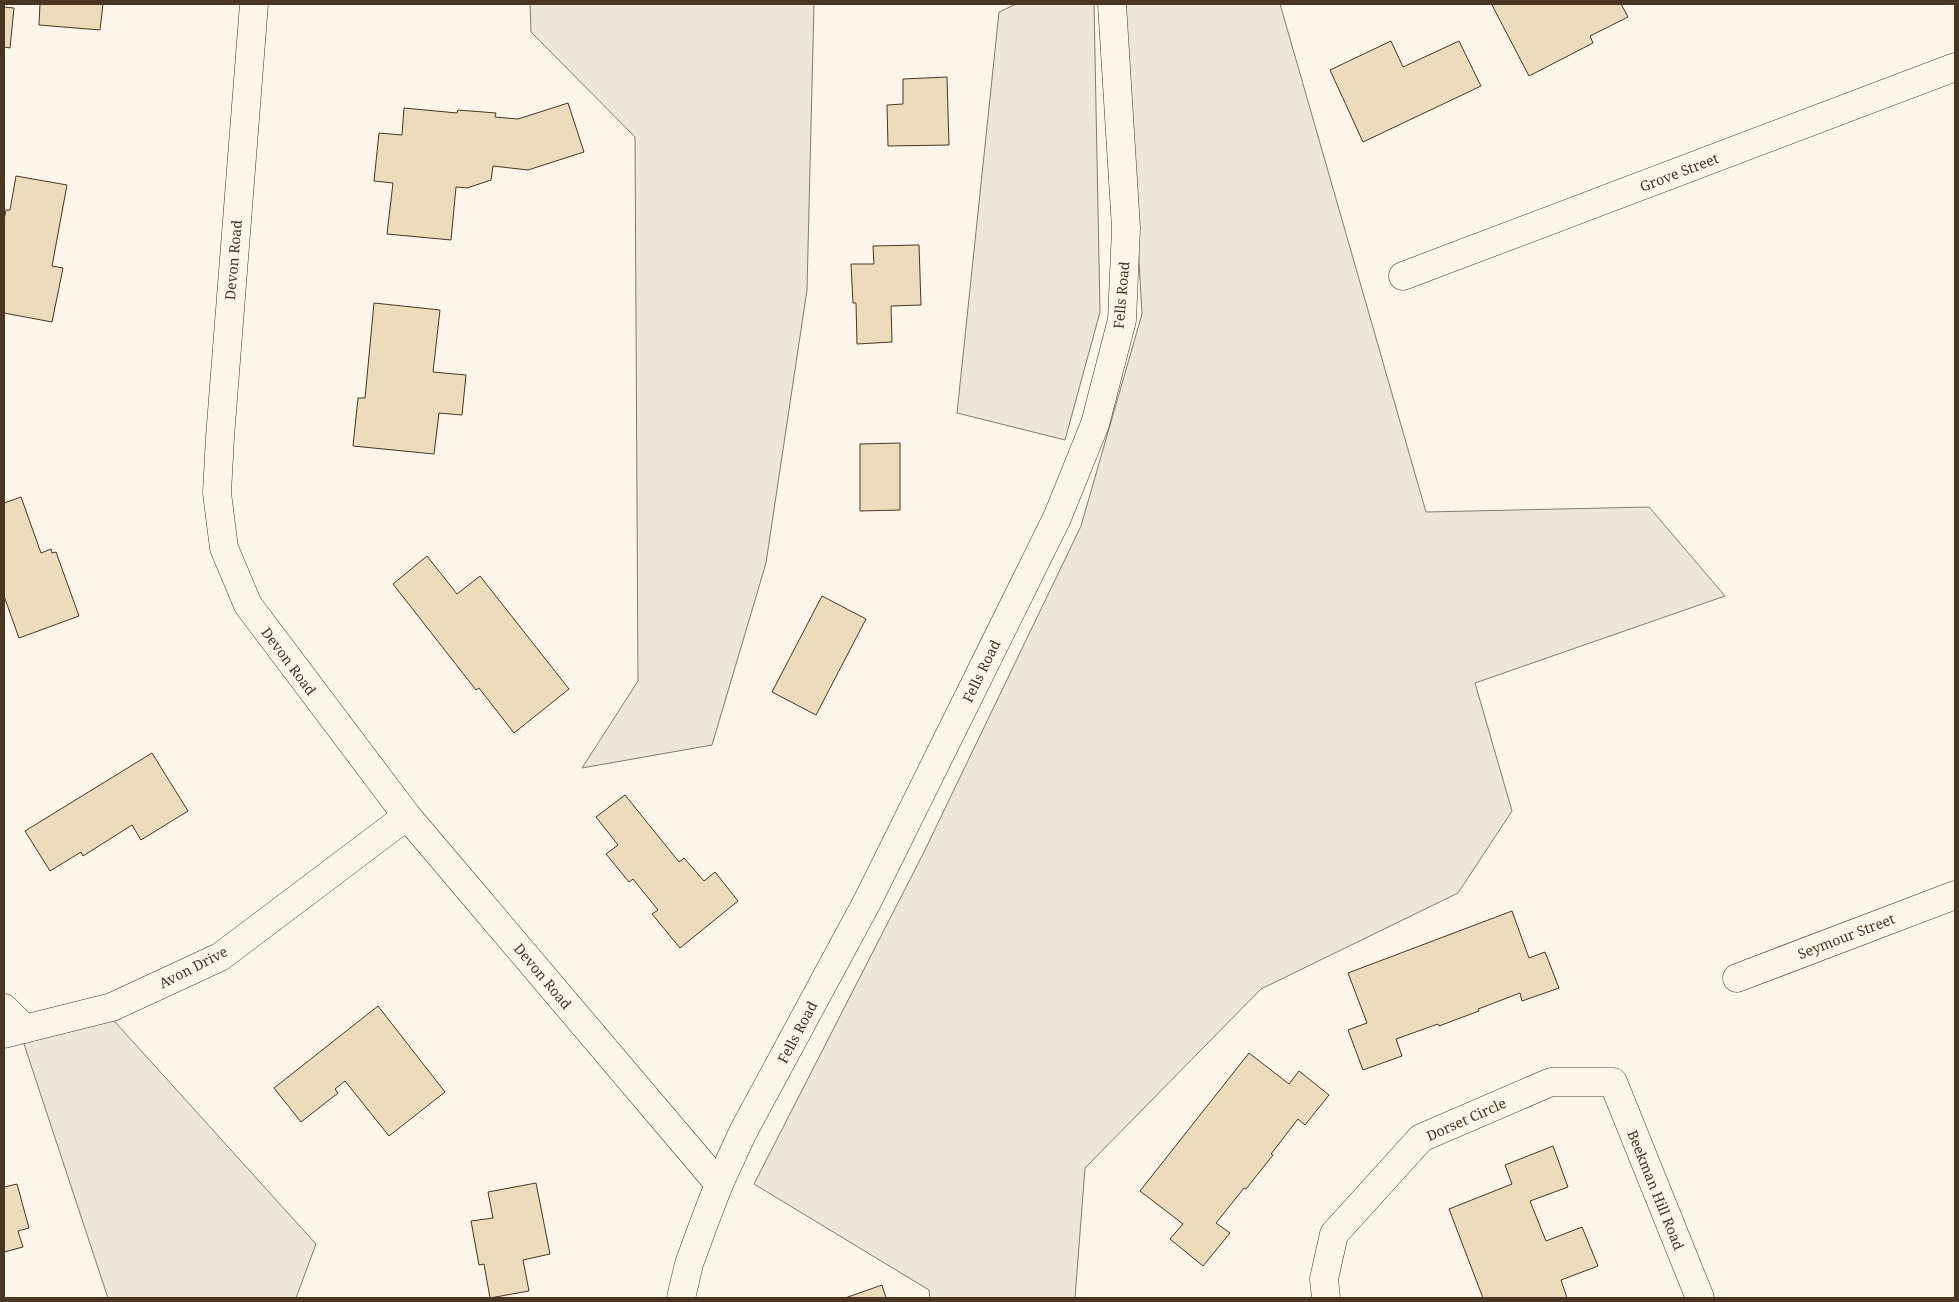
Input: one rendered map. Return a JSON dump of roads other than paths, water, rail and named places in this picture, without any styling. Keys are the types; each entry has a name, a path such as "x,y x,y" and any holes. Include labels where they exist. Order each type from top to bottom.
{"street":[{"name":"Devon Road","path":"254,4 220,437 217,493 224,548 248,606 407,816 719,1184"},
{"name":"Fells Road","path":"681,1298 689,1264 719,1184 743,1132 867,902 1058,518 1095,424 1122,320 1126,228 1112,4"},
{"name":"Grove Street","path":"1403,276 1955,67"},
{"name":"Avon Drive","path":"14,1031 112,1007 220,957 407,816"},
{"name":"Seymour Street","path":"1737,978 1955,895"},
{"path":"4,1008 14,1031"},
{"name":"Dorset Circle","path":"1326,1298 1324,1279 1334,1234 1421,1138 1551,1082 1613,1082"},
{"name":"Beekman Hill Road","path":"1613,1082 1700,1298"}]}
